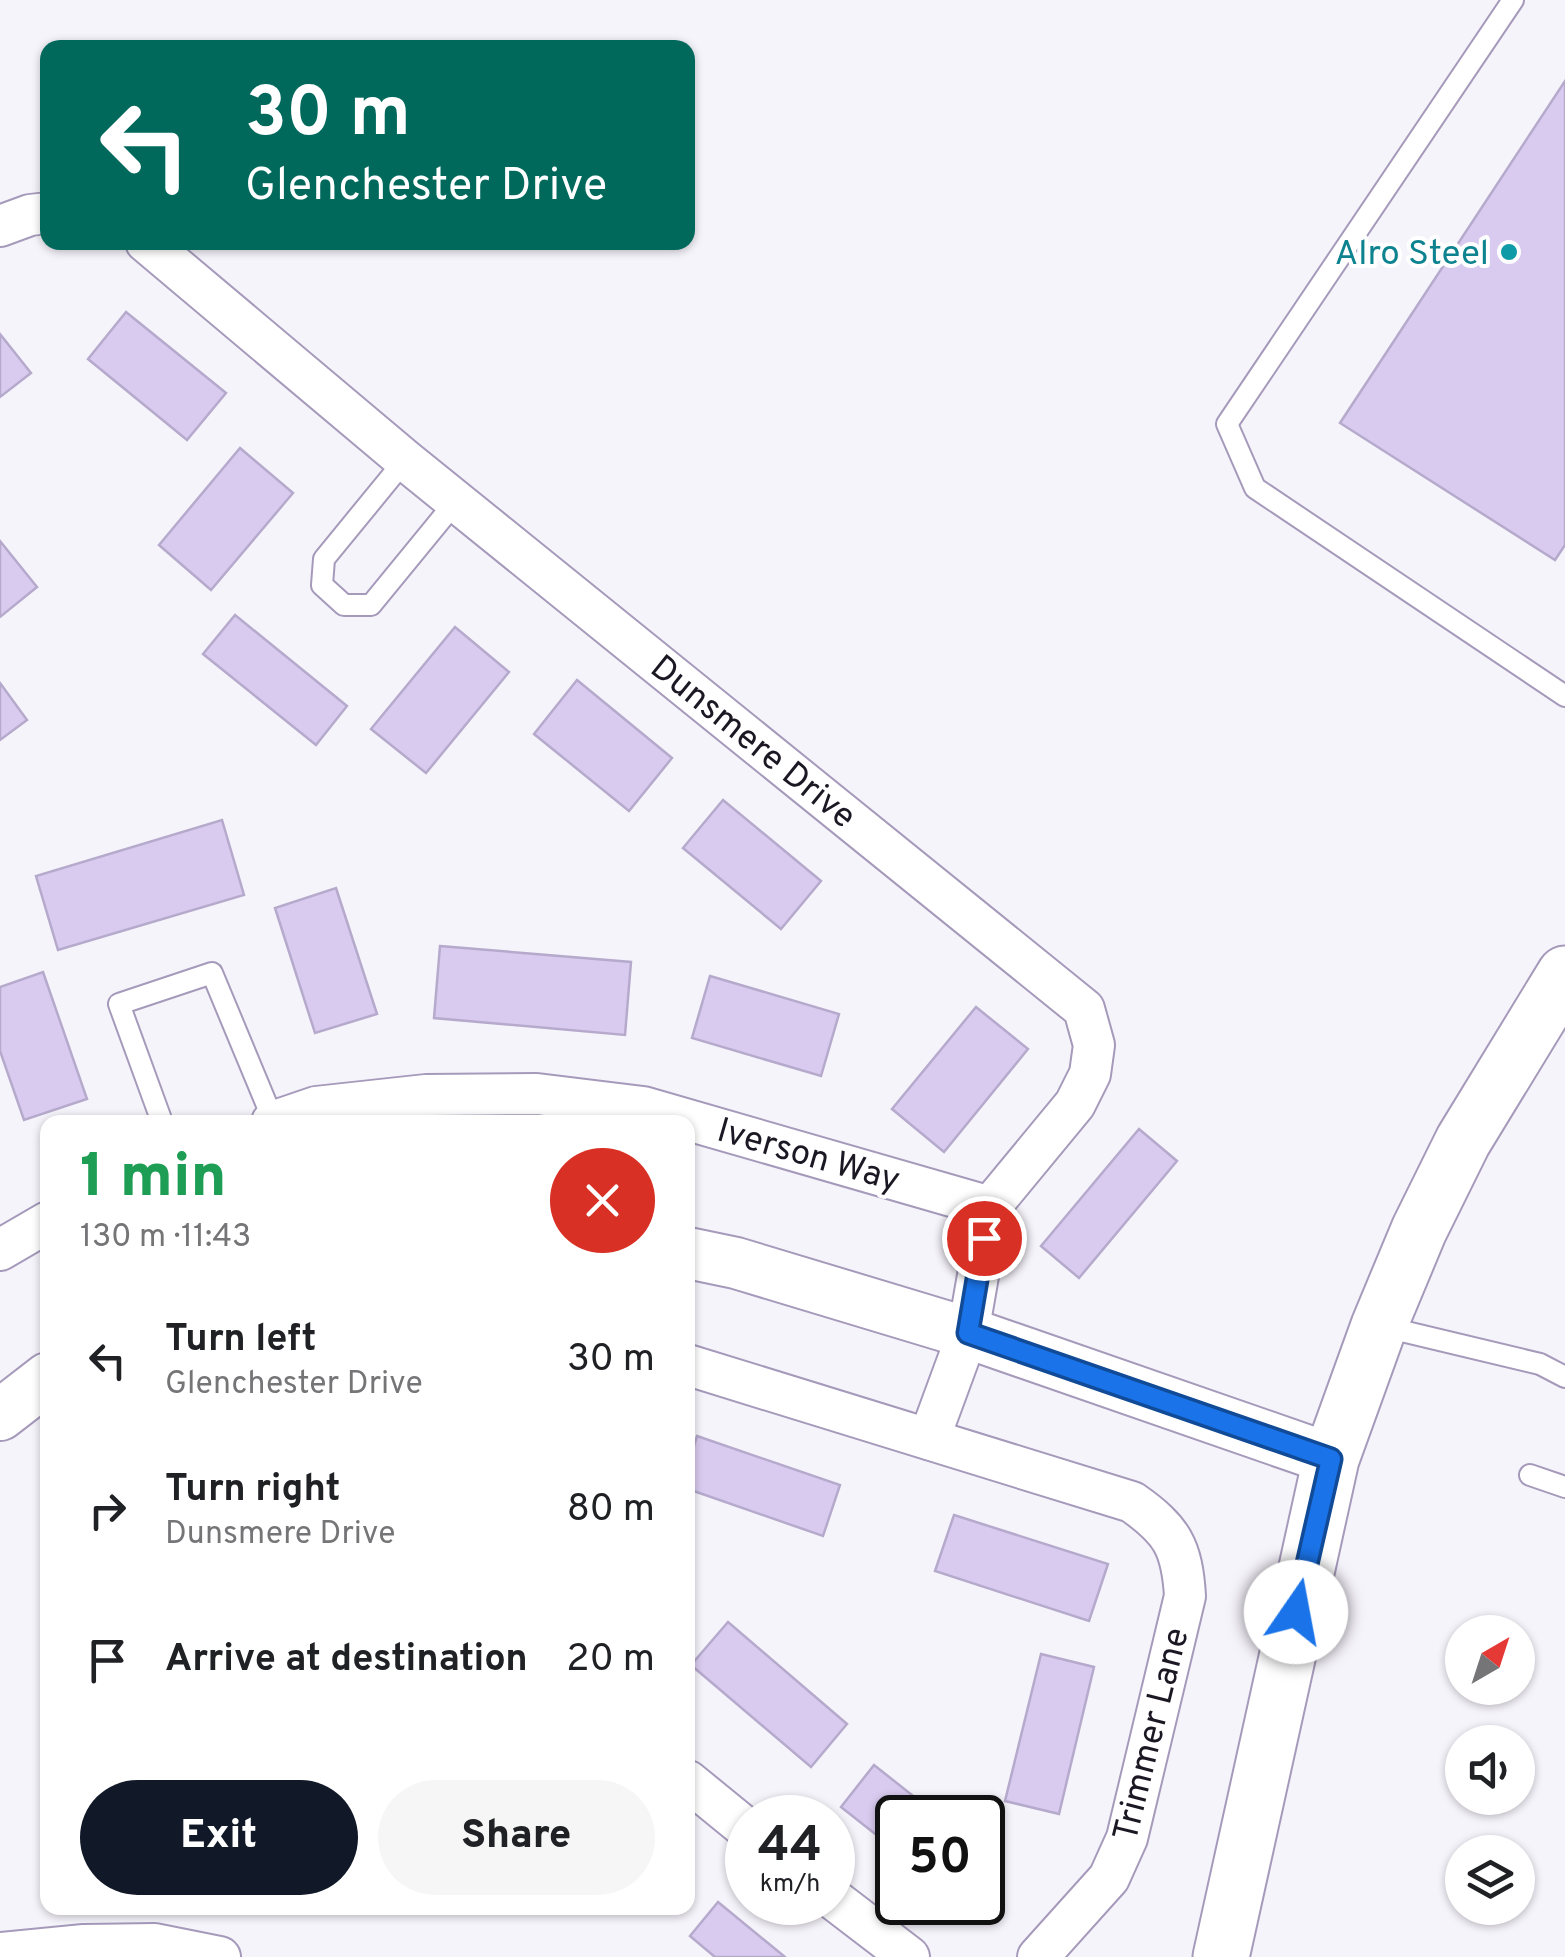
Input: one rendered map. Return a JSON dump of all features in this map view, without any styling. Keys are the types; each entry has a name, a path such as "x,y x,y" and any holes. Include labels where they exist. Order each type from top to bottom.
{"main road":[{"path":"1221,1957 1331,1459 1378,1326 1419,1230 1463,1141 1565,974"}],"street":[{"path":"0,226 40,214"},
{"name":"Dunsmere Drive","path":"156,250 405,460 1084,1009 1094,1044 1090,1074 1075,1104 990,1207 968,1333 928,1439"},
{"name":"Iverson Way","path":"293,1115 316,1107 426,1095 538,1094 644,1107 672,1115"},
{"name":"Iverson Way","path":"695,1122 990,1207"},
{"path":"0,1250 40,1227"},
{"path":"695,1254 736,1262 968,1333 1331,1459"},
{"path":"695,1367 928,1439"},
{"path":"0,1415 40,1384"},
{"name":"Trimmer Lane","path":"928,1439 1132,1502 1162,1523 1183,1562 1185,1596 1126,1838 1109,1878 1038,1957"},
{"path":"695,1787 725,1811"},
{"path":"855,1916 909,1957"},
{"path":"0,1954 84,1945 156,1944 220,1957"}],"lane":[{"path":"1513,0 1227,424 1255,488 1565,696"},
{"path":"405,460 324,559 322,585 344,606 372,605 456,500"},
{"path":"159,1115 119,1004 212,973 270,1115"},
{"path":"1378,1326 1540,1364 1565,1377"},
{"path":"1530,1475 1565,1487"}],"building":[{"name":"Alro Steel","path":"1565,81 1565,545 1555,560 1340,423"},
{"path":"126,312 226,393 187,440 88,359"},
{"path":"0,334 31,373 0,397"},
{"path":"240,448 293,493 211,590 159,545"},
{"path":"0,541 37,587 0,617"},
{"path":"235,615 347,706 316,745 203,654"},
{"path":"455,627 509,672 426,773 371,729"},
{"path":"577,680 672,758 629,811 534,734"},
{"path":"0,683 27,720 0,740"},
{"path":"723,800 821,881 781,929 683,848"},
{"path":"222,820 244,895 58,950 36,876"},
{"path":"336,888 377,1014 315,1033 275,908"},
{"path":"440,946 631,962 625,1035 434,1018"},
{"path":"43,972 87,1099 24,1120 0,1051 0,987"},
{"path":"710,976 839,1014 821,1076 692,1038"},
{"path":"976,1007 1028,1049 944,1152 892,1109"},
{"path":"1139,1129 1177,1161 1079,1278 1041,1246"},
{"path":"697,1436 840,1485 823,1536 695,1491"},
{"path":"954,1515 1108,1564 1089,1621 935,1571"},
{"path":"728,1622 847,1724 811,1767 695,1668 695,1660"},
{"path":"1041,1654 1094,1667 1059,1814 1005,1801"},
{"path":"874,1765 912,1795 875,1795 875,1834 855,1818 855,1795 850,1795"},
{"path":"718,1902 725,1908 725,1925 746,1925 785,1957 715,1957 690,1936"}],"place":[{"name":"Alro Steel","path":"1509,252"}],"route":[{"path":"984,1238 968,1333 1331,1459 1296,1612"}]}
